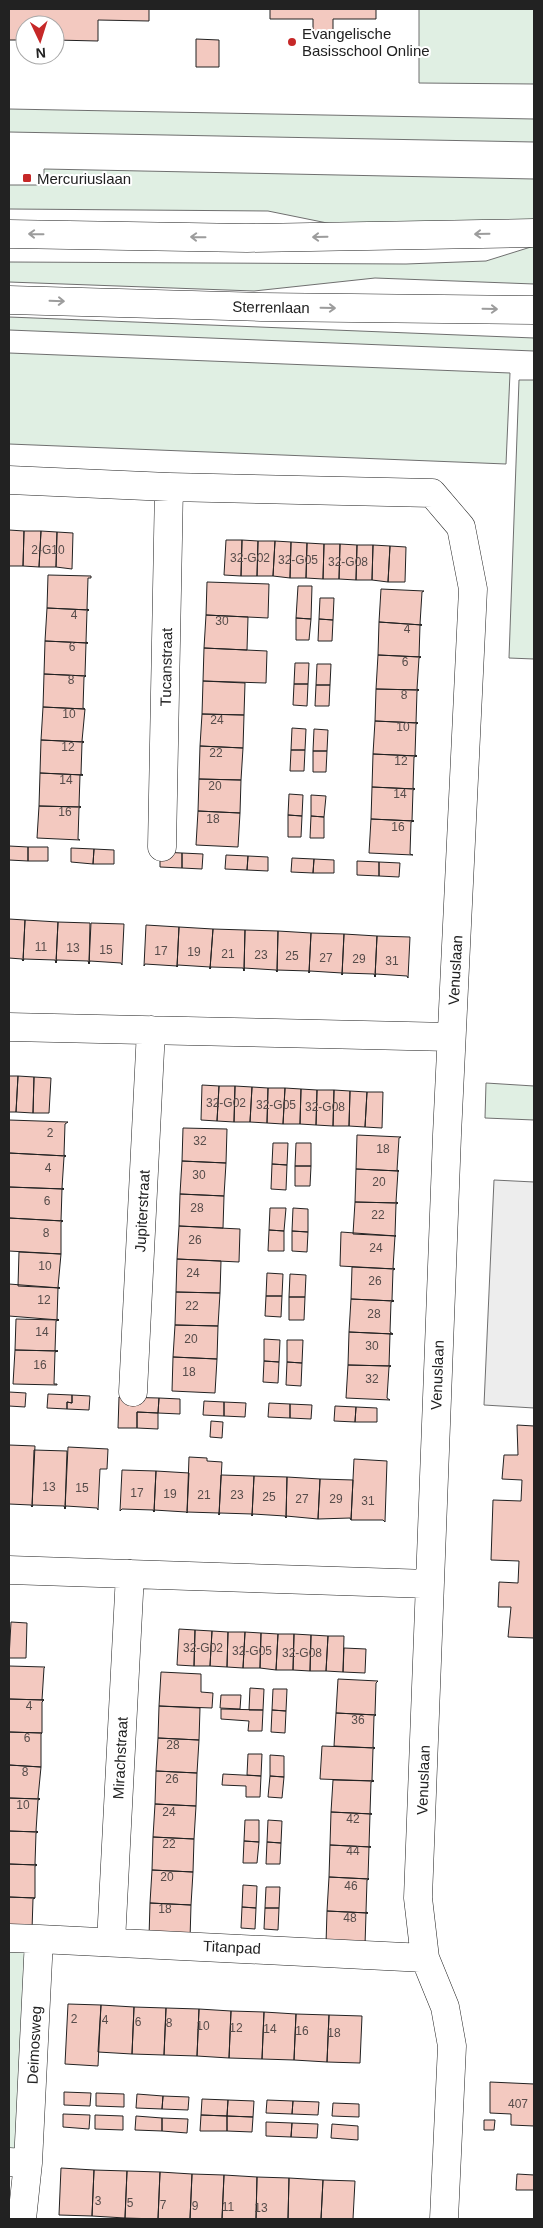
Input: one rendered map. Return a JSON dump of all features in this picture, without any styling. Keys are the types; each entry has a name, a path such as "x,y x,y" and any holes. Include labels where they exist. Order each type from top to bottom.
{"street":[{"path":"9,234 247,238 534,233"},
{"name":"Sterrenlaan","path":"9,300 262,307 534,310"},
{"path":"9,480 169,487"},
{"name":"Venuslaan","path":"169,487 432,493 461,527 473,588 451,1037 418,1898 425,1958 445,2008 452,2046 444,2219"},
{"name":"Tucanstraat","path":"162,847 169,487"},
{"path":"9,1027 451,1037"},
{"name":"Jupiterstraat","path":"133,1392 151,1030"},
{"path":"9,1570 429,1584"},
{"name":"Mirachstraat","path":"111,1942 130,1574"},
{"path":"9,1938 40,1939"},
{"name":"Titanpad","path":"40,1939 425,1958"},
{"name":"Deimosweg","path":"22,2219 18,2163 40,1939"}],"green space":[{"path":"419,9 534,9 534,84 419,83"},
{"path":"9,109 534,119 534,142 9,132"},
{"path":"44,169 534,179 534,224 337,225 268,211 9,209 9,185 44,185"},
{"path":"534,246 534,284 375,278 254,291 9,282 9,262 406,264 486,261"},
{"path":"9,317 534,338 534,351 9,330"},
{"path":"9,353 510,373 506,464 9,444"},
{"path":"519,380 534,380 534,659 509,658"},
{"path":"486,1083 534,1086 534,1120 485,1118"},
{"path":"9,1948 30,1949 21,2153 9,2152"}],"shaded area":[{"path":"494,1180 534,1182 534,1408 484,1405"}],"building":[{"path":"9,9 149,9 149,21 98,20 98,41 65,40 65,15 15,15 15,40 9,40"},
{"path":"270,9 376,9 376,19 333,19 333,38 313,38 313,19 270,19"},
{"path":"196,39 219,40 219,67 196,67"},
{"path":"9,530 24,531 23,566 9,566"},
{"path":"24,531 41,531 39,567 23,566"},
{"path":"41,531 57,532 56,567 39,567"},
{"path":"57,532 73,533 72,569 56,567"},
{"path":"226,540 242,540 241,576 224,575"},
{"path":"242,540 258,541 257,576 241,576"},
{"path":"258,541 275,541 273,576 257,576"},
{"path":"275,541 291,542 290,578 273,576"},
{"path":"291,542 307,543 306,578 290,578"},
{"path":"307,543 324,544 323,579 306,578"},
{"path":"324,544 340,544 339,579 323,579"},
{"path":"340,544 357,545 356,580 339,579"},
{"path":"357,545 373,545 372,580 356,580"},
{"path":"373,545 390,546 388,582 372,580"},
{"path":"390,546 406,547 405,582 388,582"},
{"path":"48,575 91,576 91,578 88,578 87,609 89,610 47,608"},
{"path":"207,582 269,584 268,618 206,615"},
{"path":"298,586 312,586 311,619 296,618"},
{"path":"381,589 424,591 422,592 420,624 422,625 379,622"},
{"path":"320,598 334,598 333,620 319,619"},
{"path":"47,608 89,610 87,611 86,642 88,643 45,641"},
{"path":"206,615 248,617 247,650 204,648"},
{"path":"296,618 311,619 309,640 296,640"},
{"path":"319,619 333,620 332,641 318,641"},
{"path":"379,622 422,625 420,625 419,657 378,655"},
{"path":"45,641 88,643 86,643 86,676 44,674"},
{"path":"204,648 267,651 266,683 203,681"},
{"path":"378,655 421,657 419,658 417,689 419,690 376,689"},
{"path":"295,663 309,663 308,684 294,684"},
{"path":"317,664 331,664 330,685 316,685"},
{"path":"44,674 86,676 84,677 83,708 85,709 43,707"},
{"path":"203,681 245,683 244,715 202,714"},
{"path":"294,684 308,684 307,706 293,705"},
{"path":"316,685 330,685 329,706 315,706"},
{"path":"376,689 419,690 417,691 416,723 375,721"},
{"path":"43,707 85,709 82,741 84,742 41,740"},
{"path":"202,714 244,715 243,748 200,746"},
{"path":"375,721 418,723 416,724 415,755 417,756 373,754"},
{"path":"292,728 306,729 305,750 291,750"},
{"path":"314,729 328,730 327,751 313,751"},
{"path":"41,740 84,742 82,743 81,774 83,775 40,773"},
{"path":"200,746 243,748 241,780 199,779"},
{"path":"291,750 305,750 304,771 290,771"},
{"path":"313,751 327,751 326,772 313,772"},
{"path":"373,754 417,756 414,757 413,788 415,789 372,787"},
{"path":"40,773 83,775 80,775 79,806 81,807 39,806"},
{"path":"199,779 241,780 240,813 198,811"},
{"path":"372,787 415,789 413,790 412,821 371,819"},
{"path":"289,794 303,795 302,816 288,815"},
{"path":"311,795 326,796 324,817 311,816"},
{"path":"39,806 81,807 79,808 78,839 80,840 37,838"},
{"path":"198,811 240,813 238,847 196,845"},
{"path":"288,815 302,816 301,837 288,837"},
{"path":"311,816 324,817 324,838 310,838"},
{"path":"371,819 414,821 411,822 410,854 413,855 369,853"},
{"path":"9,846 28,847 28,861 9,860"},
{"path":"28,847 48,847 48,861 28,861"},
{"path":"71,848 94,849 93,864 71,862"},
{"path":"94,849 114,850 114,864 93,864"},
{"path":"160,852 182,853 182,868 160,867"},
{"path":"182,853 203,854 202,869 182,868"},
{"path":"226,855 248,856 247,870 225,869"},
{"path":"248,856 268,857 268,871 247,870"},
{"path":"292,858 314,859 313,873 291,872"},
{"path":"314,859 334,860 334,873 313,873"},
{"path":"357,861 379,862 379,876 357,875"},
{"path":"379,862 400,863 399,877 379,876"},
{"path":"9,919 25,920 23,961 22,959 9,958"},
{"path":"25,920 58,922 56,963 55,960 24,959 23,961"},
{"path":"58,922 90,923 89,964 88,961 57,960 56,963"},
{"path":"91,923 124,924 122,965 121,963 90,961 89,964"},
{"path":"146,925 179,927 177,967 145,964 144,966"},
{"path":"179,927 213,929 210,969 210,967 178,965 177,967"},
{"path":"213,929 245,930 244,971 243,968 211,967 210,969"},
{"path":"245,930 278,931 277,972 276,970 244,968"},
{"path":"278,931 311,933 309,973 309,971 277,970"},
{"path":"311,933 344,934 342,975 342,973 310,971 309,973"},
{"path":"344,934 377,936 375,977 374,974 343,973 342,975"},
{"path":"377,936 410,937 408,978 407,976 376,974 375,977"},
{"path":"9,1076 18,1076 16,1112 9,1112"},
{"path":"18,1076 34,1077 33,1113 16,1112"},
{"path":"34,1077 51,1078 49,1113 33,1113"},
{"path":"202,1085 219,1086 217,1121 201,1120"},
{"path":"219,1086 235,1086 234,1122 217,1121"},
{"path":"235,1086 252,1087 250,1122 234,1122"},
{"path":"252,1087 268,1088 267,1123 250,1122"},
{"path":"268,1088 285,1088 283,1124 267,1123"},
{"path":"285,1088 301,1089 300,1124 283,1124"},
{"path":"301,1089 317,1090 316,1125 300,1124"},
{"path":"317,1090 334,1090 333,1126 316,1125"},
{"path":"334,1090 350,1091 349,1126 333,1126"},
{"path":"350,1091 367,1092 365,1127 349,1126"},
{"path":"367,1092 383,1092 382,1128 365,1127"},
{"path":"9,1120 68,1122 65,1124 64,1155 66,1156 9,1153"},
{"path":"183,1128 227,1129 226,1163 182,1161"},
{"path":"357,1135 401,1137 399,1138 397,1170 399,1171 356,1169"},
{"path":"273,1143 288,1143 287,1165 272,1164"},
{"path":"296,1143 311,1143 311,1166 295,1166"},
{"path":"9,1153 66,1156 64,1157 62,1188 64,1189 9,1187"},
{"path":"182,1161 226,1163 224,1196 180,1194"},
{"path":"272,1164 287,1165 286,1190 271,1189"},
{"path":"295,1166 311,1166 310,1186 295,1186"},
{"path":"356,1169 399,1171 396,1202 398,1203 355,1202"},
{"path":"9,1187 64,1189 62,1189 61,1221 9,1218"},
{"path":"180,1194 224,1196 223,1228 179,1226"},
{"path":"355,1202 398,1203 396,1204 396,1236 353,1234"},
{"path":"270,1208 286,1208 284,1231 269,1230"},
{"path":"293,1208 308,1209 308,1232 292,1231"},
{"path":"9,1218 63,1221 61,1222 61,1254 9,1251"},
{"path":"179,1226 240,1229 239,1262 177,1259"},
{"path":"269,1230 284,1231 284,1251 268,1251"},
{"path":"292,1231 308,1232 307,1252 292,1251"},
{"path":"341,1232 396,1236 393,1268 395,1269 340,1266"},
{"path":"19,1252 61,1254 58,1287 60,1288 18,1286"},
{"path":"177,1259 221,1261 220,1293 176,1292"},
{"path":"352,1267 395,1269 393,1270 392,1300 394,1301 351,1299"},
{"path":"267,1273 283,1274 282,1296 266,1296"},
{"path":"290,1274 306,1275 305,1297 289,1297"},
{"path":"9,1284 60,1288 58,1288 57,1319 59,1320 9,1316"},
{"path":"176,1292 220,1293 218,1326 175,1325"},
{"path":"266,1296 282,1296 281,1317 265,1316"},
{"path":"289,1297 305,1297 304,1320 289,1320"},
{"path":"351,1299 394,1301 391,1302 390,1332 393,1334 349,1332"},
{"path":"16,1319 59,1320 56,1321 55,1351 15,1350"},
{"path":"175,1325 218,1326 217,1359 173,1357"},
{"path":"349,1332 393,1334 390,1334 389,1366 348,1365"},
{"path":"264,1339 280,1340 279,1362 264,1361"},
{"path":"287,1340 303,1340 302,1363 287,1362"},
{"path":"15,1350 58,1351 55,1352 54,1384 57,1385 13,1384"},
{"path":"173,1357 217,1359 215,1393 172,1391"},
{"path":"264,1361 279,1362 278,1383 263,1382"},
{"path":"287,1362 302,1363 301,1386 286,1385"},
{"path":"348,1365 391,1366 389,1367 387,1398 390,1400 346,1398"},
{"path":"9,1392 26,1393 25,1407 9,1406"},
{"path":"48,1394 72,1395 72,1403 67,1402 67,1409 47,1408"},
{"path":"72,1395 90,1396 89,1410 67,1409 67,1402 72,1403"},
{"path":"119,1397 159,1398 158,1413 137,1412 137,1428 118,1428"},
{"path":"159,1398 180,1399 180,1414 158,1413"},
{"path":"204,1401 224,1402 224,1416 203,1415"},
{"path":"224,1402 246,1403 245,1417 224,1416"},
{"path":"269,1403 290,1404 290,1418 268,1417"},
{"path":"290,1404 312,1405 311,1419 290,1418"},
{"path":"335,1406 356,1407 355,1422 334,1421"},
{"path":"356,1407 377,1408 377,1422 355,1422"},
{"path":"137,1412 158,1413 158,1429 137,1428"},
{"path":"211,1421 223,1422 222,1438 210,1437"},
{"path":"517,1425 534,1426 534,1638 508,1637 511,1607 498,1607 499,1582 518,1583 519,1561 491,1560 493,1500 521,1501 522,1480 502,1479 504,1455 518,1455"},
{"path":"9,1445 35,1446 32,1507 31,1505 9,1504"},
{"path":"68,1447 108,1449 107,1469 100,1469 98,1510 97,1508 66,1506 65,1509"},
{"path":"34,1450 67,1451 65,1509 64,1506 33,1505 32,1507"},
{"path":"189,1457 207,1458 207,1461 222,1462 219,1515 219,1513 187,1512"},
{"path":"354,1459 387,1461 385,1522 383,1520 351,1520"},
{"path":"122,1470 156,1471 154,1512 153,1510 122,1509 120,1511"},
{"path":"156,1471 189,1473 187,1513 154,1510"},
{"path":"221,1475 254,1476 252,1516 252,1514 220,1513 219,1515"},
{"path":"254,1476 287,1477 286,1518 285,1516 253,1514 252,1516"},
{"path":"287,1477 320,1479 318,1519 286,1516"},
{"path":"320,1479 353,1480 351,1520 350,1518 318,1519"},
{"path":"11,1622 27,1623 26,1658 9,1658"},
{"path":"179,1629 195,1630 194,1666 177,1665"},
{"path":"195,1630 212,1631 210,1666 194,1666"},
{"path":"212,1631 228,1632 227,1667 210,1666"},
{"path":"228,1632 245,1632 243,1668 227,1667"},
{"path":"245,1632 261,1633 260,1668 243,1668"},
{"path":"261,1633 278,1634 276,1670 260,1668"},
{"path":"278,1634 294,1634 293,1670 276,1670"},
{"path":"294,1634 311,1635 310,1671 293,1670"},
{"path":"311,1635 328,1636 326,1671 310,1671"},
{"path":"328,1636 344,1636 343,1672 326,1671"},
{"path":"344,1648 366,1649 365,1673 343,1672"},
{"path":"9,1666 45,1667 42,1700 9,1699"},
{"path":"161,1672 201,1674 201,1692 213,1693 212,1708 159,1706"},
{"path":"338,1679 378,1681 376,1683 376,1715 336,1713"},
{"path":"250,1688 264,1689 263,1710 249,1710"},
{"path":"273,1689 287,1689 286,1711 272,1710"},
{"path":"221,1695 241,1695 240,1709 220,1708"},
{"path":"9,1699 44,1700 42,1702 42,1733 9,1732"},
{"path":"159,1706 200,1708 199,1740 158,1738"},
{"path":"221,1709 263,1710 262,1731 248,1731 249,1721 221,1719"},
{"path":"272,1710 286,1711 285,1733 271,1732"},
{"path":"336,1713 376,1715 374,1716 373,1747 375,1748 334,1746"},
{"path":"9,1732 42,1733 41,1767 9,1765"},
{"path":"158,1738 199,1740 197,1773 156,1771"},
{"path":"322,1746 375,1748 373,1749 372,1780 374,1781 320,1779"},
{"path":"248,1754 262,1754 261,1776 247,1775"},
{"path":"270,1755 284,1756 284,1777 270,1776"},
{"path":"9,1765 41,1767 38,1798 40,1799 9,1798"},
{"path":"156,1771 197,1773 196,1806 155,1804"},
{"path":"223,1774 261,1776 260,1797 246,1797 246,1786 222,1785"},
{"path":"270,1776 284,1777 282,1798 268,1797"},
{"path":"333,1780 374,1781 371,1782 370,1813 372,1814 331,1812"},
{"path":"9,1798 40,1799 38,1800 36,1831 38,1832 9,1831"},
{"path":"155,1804 196,1806 194,1839 153,1837"},
{"path":"331,1812 372,1814 370,1814 369,1846 371,1847 330,1845"},
{"path":"245,1820 259,1820 259,1842 244,1841"},
{"path":"268,1820 282,1821 281,1843 267,1842"},
{"path":"9,1831 38,1832 36,1833 35,1864 37,1865 9,1864"},
{"path":"153,1837 194,1839 193,1872 152,1870"},
{"path":"244,1841 259,1842 257,1863 243,1863"},
{"path":"267,1842 281,1843 280,1864 266,1864"},
{"path":"330,1845 371,1847 369,1847 369,1879 329,1877"},
{"path":"9,1864 37,1865 35,1866 35,1898 9,1897"},
{"path":"152,1870 193,1872 191,1905 150,1903"},
{"path":"329,1877 369,1879 367,1880 366,1912 368,1913 327,1911"},
{"path":"243,1885 257,1886 256,1908 242,1907"},
{"path":"266,1887 280,1887 279,1908 265,1908"},
{"path":"9,1897 35,1898 33,1899 32,1930 9,1930"},
{"path":"150,1903 191,1905 190,1939 149,1937"},
{"path":"242,1907 256,1908 255,1929 241,1928"},
{"path":"265,1908 279,1908 278,1930 264,1929"},
{"path":"327,1911 368,1913 366,1913 365,1945 326,1944"},
{"path":"68,2004 101,2005 98,2066 65,2064"},
{"path":"101,2005 134,2007 132,2054 98,2052"},
{"path":"134,2007 166,2008 164,2055 132,2054"},
{"path":"166,2008 199,2009 197,2056 164,2055"},
{"path":"199,2009 231,2011 229,2058 197,2056"},
{"path":"231,2011 264,2012 262,2059 229,2058"},
{"path":"264,2012 296,2014 294,2060 262,2059"},
{"path":"296,2014 329,2015 327,2062 294,2060"},
{"path":"329,2015 362,2016 360,2063 327,2062"},
{"path":"490,2082 534,2084 534,2126 511,2125 511,2114 490,2113"},
{"path":"64,2092 91,2093 90,2106 64,2105"},
{"path":"96,2093 124,2094 124,2107 96,2106"},
{"path":"137,2094 163,2096 162,2109 136,2108"},
{"path":"163,2096 189,2097 188,2110 162,2109"},
{"path":"202,2099 228,2100 227,2116 201,2115"},
{"path":"228,2100 254,2101 253,2117 227,2116"},
{"path":"267,2100 293,2101 292,2114 266,2113"},
{"path":"293,2101 319,2102 318,2115 292,2114"},
{"path":"333,2103 359,2104 359,2117 332,2116"},
{"path":"63,2114 90,2115 89,2129 63,2127"},
{"path":"95,2115 123,2116 123,2130 95,2129"},
{"path":"201,2115 227,2116 227,2131 200,2131"},
{"path":"136,2116 162,2118 162,2131 135,2130"},
{"path":"227,2116 253,2117 252,2132 227,2131"},
{"path":"162,2118 188,2119 187,2133 162,2131"},
{"path":"484,2120 495,2120 494,2130 484,2130"},
{"path":"266,2122 292,2123 291,2137 266,2136"},
{"path":"292,2123 318,2124 317,2138 291,2137"},
{"path":"332,2124 358,2126 358,2140 331,2138"},
{"path":"61,2168 94,2170 92,2216 59,2215"},
{"path":"94,2170 127,2171 125,2218 92,2216"},
{"path":"127,2171 160,2172 158,2219 125,2218"},
{"path":"160,2172 192,2174 190,2219 158,2219"},
{"path":"192,2174 224,2175 222,2219 190,2219"},
{"path":"517,2174 534,2175 534,2190 516,2190"},
{"path":"224,2175 257,2177 256,2219 222,2219"},
{"path":"257,2177 289,2178 288,2219 256,2219"},
{"path":"289,2178 323,2180 321,2219 288,2219"},
{"path":"323,2180 355,2181 353,2219 321,2219"}],"place":[{"name":"Evangelische Basisschool Online","path":"292,42"},
{"name":"Mercuriuslaan","path":"27,178"}]}
